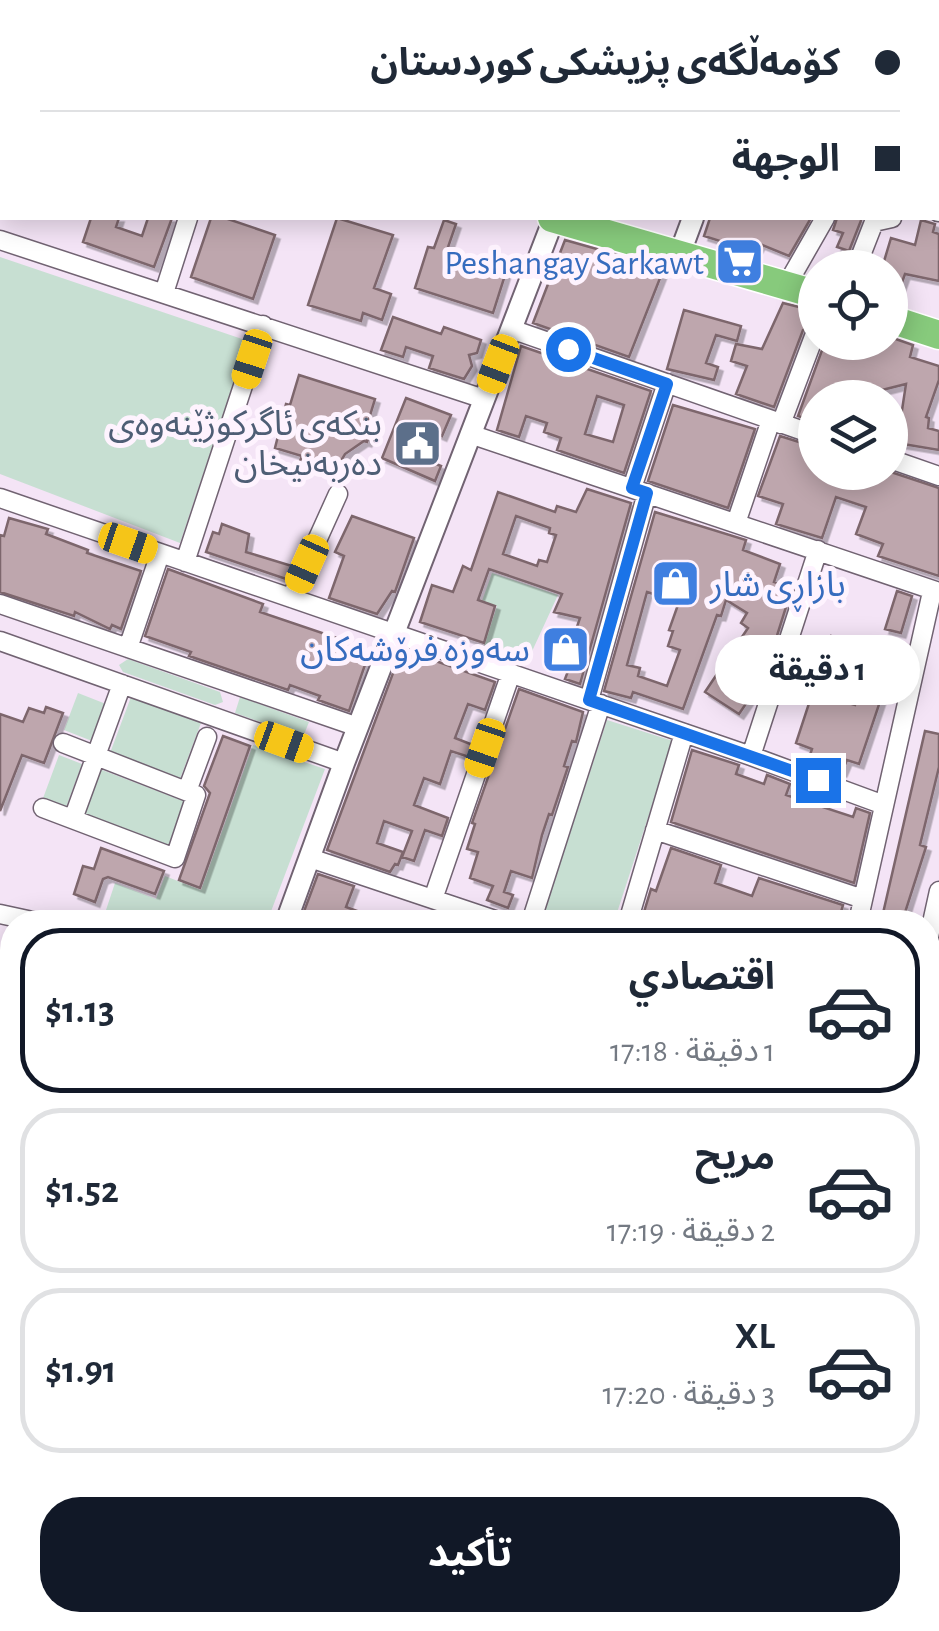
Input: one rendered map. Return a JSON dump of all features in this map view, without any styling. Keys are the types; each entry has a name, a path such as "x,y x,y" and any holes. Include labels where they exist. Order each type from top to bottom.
{"highway":[{"path":"566,220 686,238 798,287"},
{"path":"618,220 798,276"},
{"path":"908,311 939,320"},
{"path":"908,325 939,335"}],"street":[{"path":"164,293 187,220"},
{"path":"290,910 552,220"},
{"path":"814,250 824,220"},
{"path":"863,250 874,222 883,220"},
{"path":"0,240 484,399"},
{"path":"185,562 262,325"},
{"path":"511,329 798,429"},
{"path":"736,523 803,360"},
{"path":"535,910 595,702 639,490 667,384"},
{"path":"470,434 936,592 861,910"},
{"path":"908,466 939,476"},
{"path":"292,598 338,494"},
{"path":"0,498 884,805"},
{"path":"751,756 818,550"},
{"path":"74,819 96,756 124,647 160,554"},
{"path":"0,604 358,727"},
{"path":"25,650 37,616"},
{"path":"0,641 344,763"},
{"path":"433,899 512,673"},
{"path":"223,720 236,685"},
{"path":"631,910 684,733"},
{"path":"187,791 207,737"},
{"path":"43,808 175,858 196,795 63,743"},
{"path":"654,830 864,899"},
{"path":"310,858 466,910"}],"green space":[{"path":"0,257 248,341 180,543 0,474"},
{"path":"492,573 558,595 528,660 484,645 497,606 482,601"},
{"path":"128,659 220,692 223,702 215,705 123,672 119,665"},
{"path":"78,693 106,704 92,741 64,730"},
{"path":"131,697 201,723 180,779 110,753"},
{"path":"240,697 309,722 303,737 235,713"},
{"path":"607,720 673,741 618,910 545,910"},
{"path":"253,745 325,769 272,910 106,910 115,883 156,899 165,876 201,890"},
{"path":"59,755 82,764 65,810 42,801"},
{"path":"97,768 186,802 169,849 79,815"}],"building":[{"path":"90,220 118,220 116,227 142,236 147,220 171,220 154,267 83,242"},
{"path":"210,220 231,220 275,235 253,299 191,277"},
{"path":"336,220 393,235 374,288 391,294 382,320 363,313 361,321 308,305"},
{"path":"444,220 456,224 446,253 506,272 493,313 415,288 428,247 434,248"},
{"path":"709,220 810,220 789,256 760,244 758,248 746,244 745,249 704,236"},
{"path":"836,220 861,220 849,250 837,247 843,233 833,230"},
{"path":"921,220 935,224 933,232 939,234 939,281 908,275 908,250 887,250 891,238 915,245"},
{"path":"565,240 664,268 629,357 533,323"},
{"path":"783,303 798,307 798,343 774,407 736,394 747,366 731,361 736,344 762,349"},
{"path":"684,310 741,326 737,341 716,335 706,363 718,367 714,380 667,369"},
{"path":"393,317 441,334 444,327 481,340 477,353 469,355 472,366 464,379 429,368 433,356 406,347 403,357 381,350"},
{"path":"908,343 913,345 910,357 939,366 939,380 926,417 928,428 939,431 939,450 908,445 908,380 811,380 818,360 908,360"},
{"path":"521,346 651,391 624,473 557,450 561,438 544,432 547,423 526,416 519,437 497,430","holes":["597,396 624,405 613,442 585,434"]},
{"path":"299,375 375,399 367,442 345,454 335,471 300,461 302,456 275,448 286,404 290,405"},
{"path":"406,398 451,415 442,436 435,433 424,459 441,466 435,481 382,458"},
{"path":"673,405 755,429 728,508 648,481"},
{"path":"780,436 798,442 798,490 908,490 908,478 939,488 939,576 878,556 883,544 856,534 866,507 836,497 822,538 776,524 783,504 758,496"},
{"path":"587,489 631,503 580,684 565,679 570,666 564,665 580,618 554,612 562,594 489,569 478,600 495,606 484,643 420,622 432,585 453,592 463,566 471,570 498,492 555,512 557,506 576,512","holes":["516,516 550,528 549,533 556,535 547,562 539,560 537,566 503,554"]},
{"path":"655,512 746,540 743,550 780,564 774,582 792,588 775,642 770,640 754,666 765,673 764,677 739,714 705,692 748,628 741,623 747,613 726,600 683,709 633,692 631,698 604,691","holes":["647,592 679,602 668,646 680,650 667,686 638,676 640,668 627,665"]},
{"path":"352,516 414,538 395,592 377,614 329,598 344,556 335,552"},
{"path":"9,518 48,529 46,534 88,550 87,553 141,571 121,629 112,625 110,629 75,612 74,616 0,592 0,535 4,536"},
{"path":"222,524 249,534 246,552 292,566 286,579 206,552 213,532 219,534"},
{"path":"168,569 263,604 260,612 340,639 336,651 366,662 349,711 318,700 320,696 290,685 288,690 189,656 191,652 145,636"},
{"path":"897,591 912,596 901,633 885,629"},
{"path":"831,636 895,657 859,764 847,760 842,772 808,761 812,749 796,743","holes":["844,659 867,666 855,705 831,698"]},
{"path":"402,649 495,682 485,710 468,704 455,738 473,745 469,757 451,751 440,784 424,778 414,805 448,818 442,836 425,830 414,861 402,857 412,831 384,821 377,843 403,852 390,872 327,850"},
{"path":"519,689 583,712 552,815 549,814 542,835 532,878 511,871 504,892 513,895 508,908 487,900 493,886 470,878 478,852 467,849 475,824 472,823"},
{"path":"46,707 63,713 44,763 22,755 0,811 0,714 23,722 29,708 44,713"},
{"path":"925,731 939,734 939,767 920,845 926,847 906,910 884,910"},
{"path":"223,736 250,746 200,888 179,880 210,793 204,786"},
{"path":"692,750 739,765 736,774 764,784 767,775 790,784 786,795 853,817 856,808 870,813 854,883 671,822"},
{"path":"101,848 164,871 155,894 108,877 103,879 95,902 74,894 83,866 94,869"},
{"path":"671,848 721,865 715,883 752,896 759,878 843,905 842,910 645,910 651,889 656,891"},
{"path":"318,874 354,886 346,907 354,910 304,910"}],"place":[{"name":"Peshangay Sarkawt","path":"739,262"},
{"name":"بنکەی ئاگرکوژێنەوەی دەربەنیخان","path":"417,443"},
{"name":"بازاڕی شار","path":"675,584"},
{"name":"سەوزە فرۆشەکان","path":"565,649"}],"route":[{"path":"568,349 667,384 632,488 647,493 589,700 818,780"}]}
